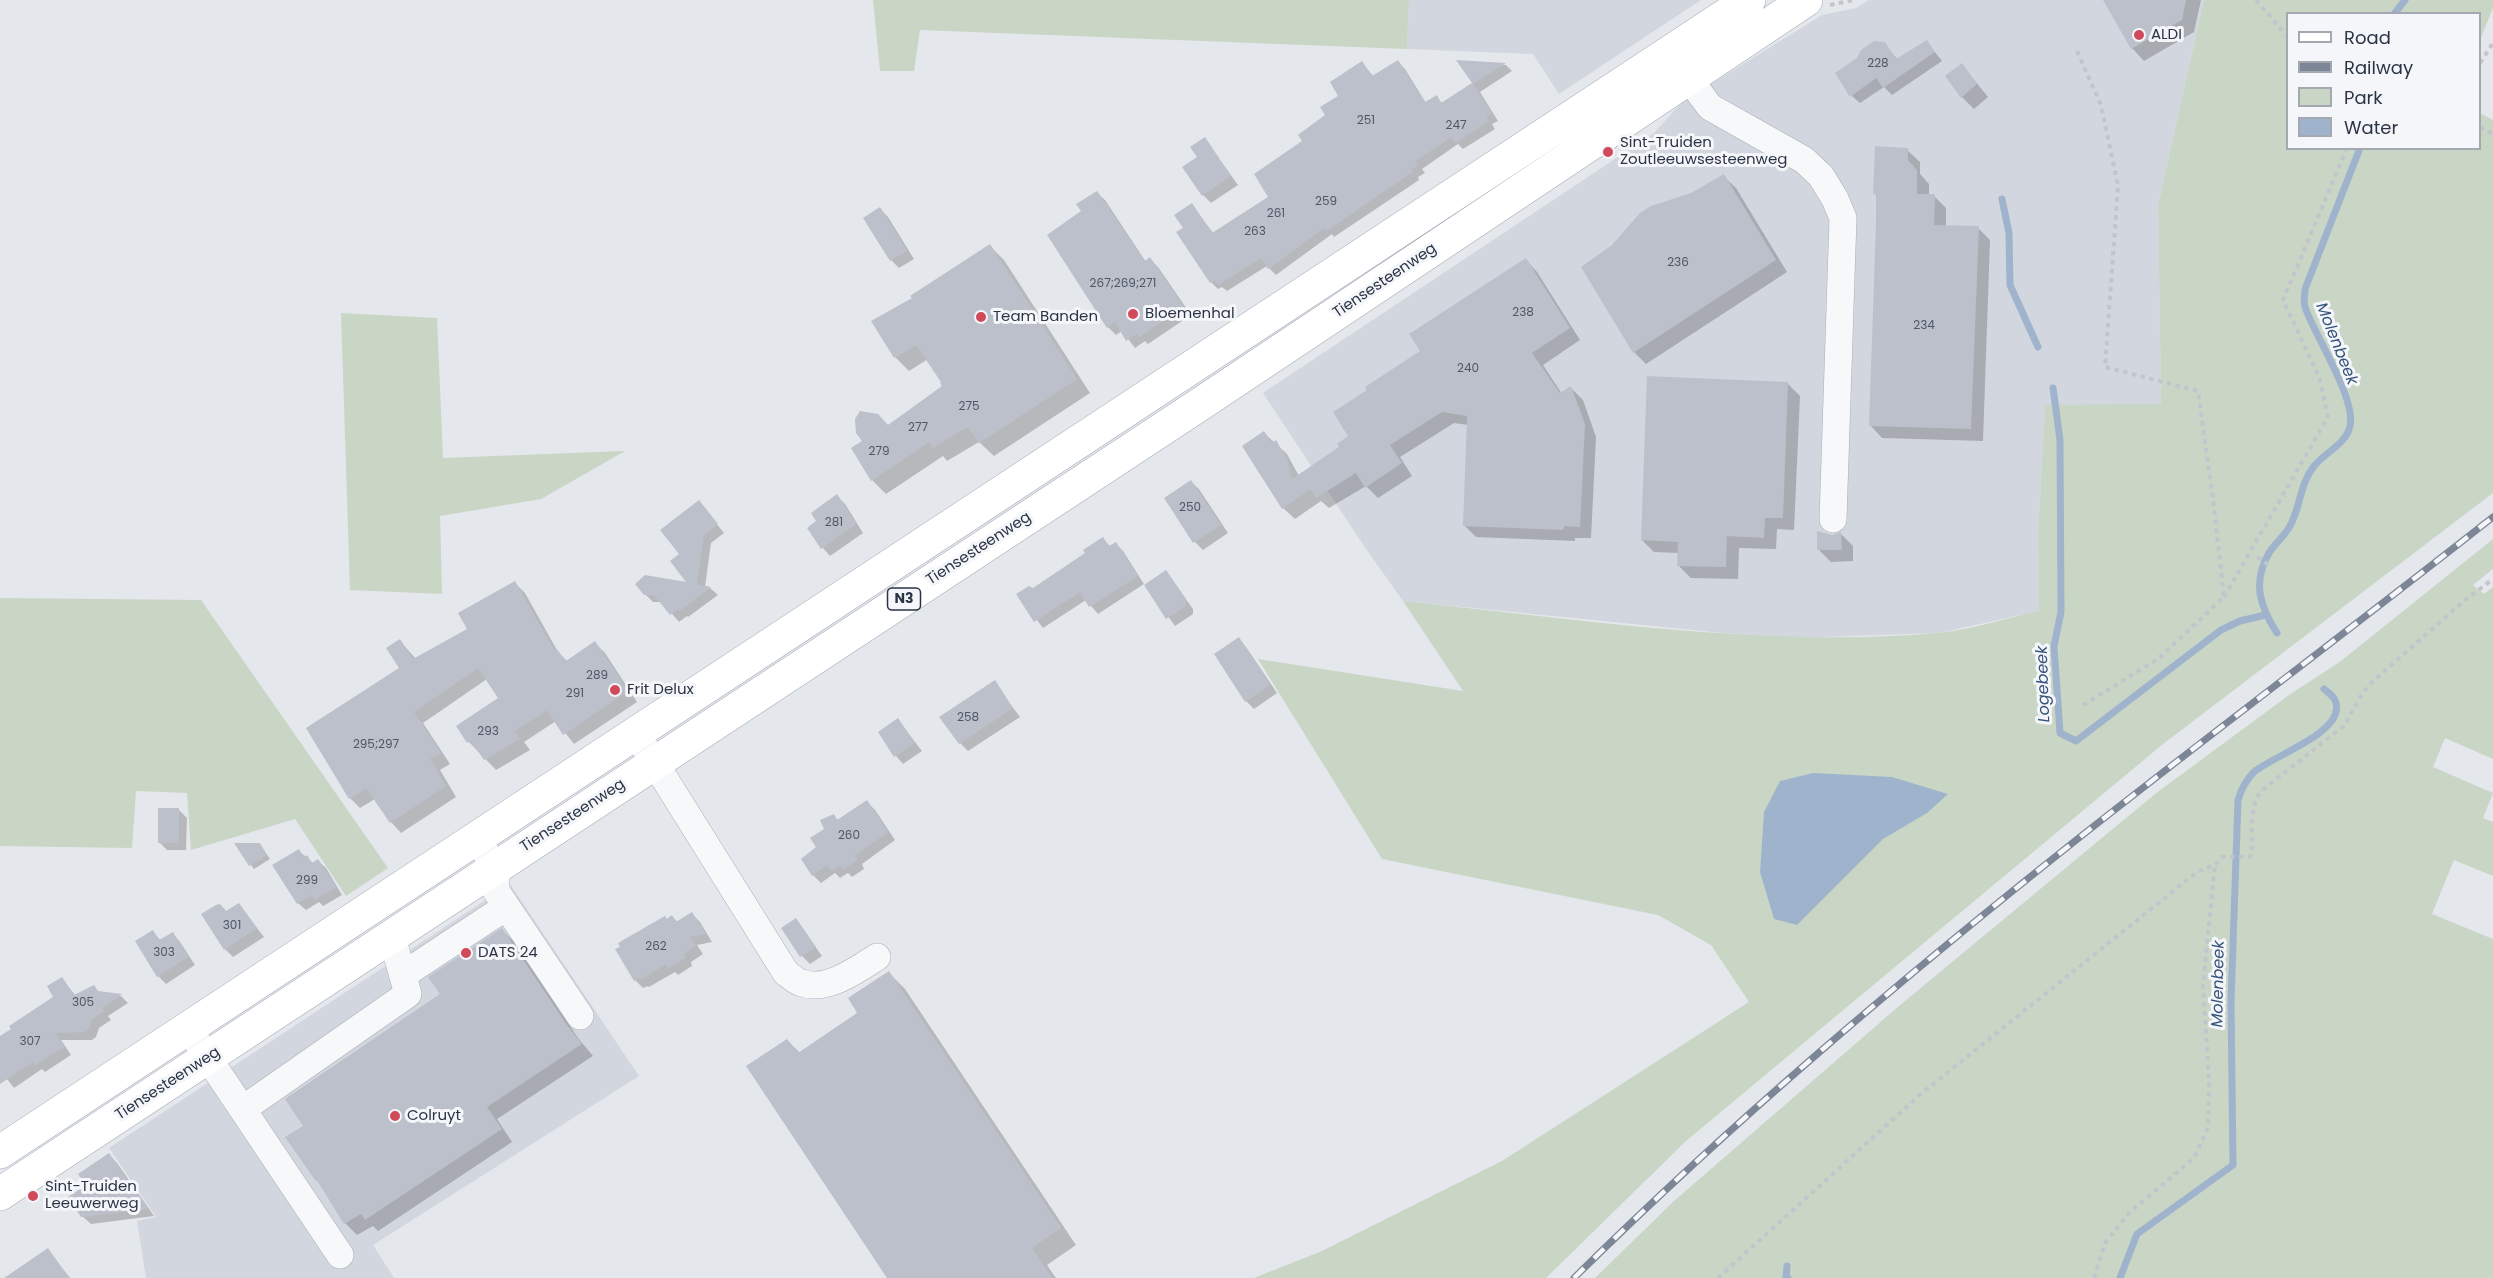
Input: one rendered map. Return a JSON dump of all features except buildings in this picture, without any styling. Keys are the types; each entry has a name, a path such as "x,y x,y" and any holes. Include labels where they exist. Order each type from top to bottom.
{"main road":[{"name":"N3","path":"0,1152 636,733 1586,95 1670,52 1749,0"},
{"name":"Tiensesteenweg","path":"0,1194 392,937 1806,0"}],"lane":[{"path":"1670,52 1710,108 1804,160 1821,176 1835,199 1842,218 1833,519"},
{"path":"1586,95 1608,132"},
{"path":"636,733 786,973 802,984 823,985 856,972 877,957"},
{"path":"476,838 496,867 496,891 580,1016"},
{"path":"403,975 506,907"},
{"path":"243,1109 408,994 392,937"},
{"path":"188,1028 340,1255"}],"path":[{"path":"2256,0 2286,35"},
{"path":"2481,62 2493,44"},
{"path":"2078,51 2101,105 2118,186 2105,367 2198,391 2224,597"},
{"path":"2080,708 2158,659 2224,597 2328,417 2319,377 2283,300 2345,150"},
{"path":"2257,556 2270,566"},
{"path":"1718,1278 1922,1093 2196,872 2215,865 2222,857 2249,857 2252,854 2252,817 2255,801 2260,792 2345,725 2360,697 2371,683 2493,579"},
{"path":"2094,1278 2105,1243 2129,1213 2194,1158 2208,1128 2209,1079 2203,986 2215,865"}],"shaded area":[{"path":"1409,0 1701,0 1559,94 1533,54 1407,49"},
{"path":"1869,0 2204,0 2158,205 2161,405 2045,406 2038,534 2039,611 1939,633 1791,638 1403,601 1263,393 1654,133 1682,102 1822,15 1856,8"},
{"path":"510,884 639,1076 373,1245 394,1278 146,1278 137,1221 156,1217 109,1148"}],"green space":[{"path":"873,0 1409,0 1407,49 920,30 914,71 880,71"},
{"path":"2204,0 2493,0 2493,8 2481,38 2481,12 2286,12 2286,150 2481,150 2481,114 2493,120 2493,493 2163,744 1686,1141 1546,1278 1254,1278 1322,1251 1502,1161 1749,1002 1711,945 1658,915 1382,859 1258,659 1463,691 1403,601 1603,623 1804,637 1871,637 1937,633 1976,627 2039,611 2038,534 2045,405 2161,404 2158,205"},
{"path":"341,313 437,318 443,458 625,451 541,499 440,516 442,594 350,590"},
{"path":"2493,539 2493,569 2473,585 2484,594 2493,587 2493,759 2445,738 2433,767 2493,793 2483,818 2493,822 2493,876 2454,860 2432,914 2493,939 2493,1278 1595,1278 1674,1201 1899,1006 2155,794 2289,695 2341,661"},
{"path":"0,598 201,600 388,868 346,896 295,819 191,850 187,793 136,791 132,848 0,846"}],"water":[{"path":"1813,773 1892,777 1948,794 1927,813 1883,839 1797,925 1774,919 1760,872 1764,812 1780,781"}],"waterway":[{"name":"Molenbeek","path":"2396,12 2405,0"},
{"name":"Molenbeek","path":"2277,633 2266,614 2260,594 2264,564 2271,549 2291,524 2309,473 2318,461 2343,440 2349,430 2351,418 2348,403 2304,301 2305,289 2359,150"},
{"name":"Logebeek","path":"2002,199 2009,233 2010,285 2038,347"},
{"name":"Logebeek","path":"2053,388 2060,440 2061,612 2054,646 2060,733 2076,741 2221,630 2240,621 2265,615"},
{"name":"Molenbeek","path":"2120,1278 2137,1234 2233,1165 2231,1002 2238,800 2244,785 2254,772 2305,743 2329,724 2336,714 2336,703 2324,689"},
{"path":"1787,1266 1786,1277 1788,1278"}],"railway":[{"path":"1574,1278 1758,1106 1949,942 2131,797 2493,517"}],"place":[{"name":"ALDI","path":"2139,35"},
{"name":"Sint-Truiden Zoutleeuwsesteenweg","path":"1608,152"},
{"name":"Bloemenhal","path":"1133,314"},
{"name":"Team Banden","path":"981,317"},
{"name":"Frit Delux","path":"615,690"},
{"name":"DATS 24","path":"466,953"},
{"name":"Colruyt","path":"395,1116"},
{"name":"Sint-Truiden Leeuwerweg","path":"33,1196"}]}
